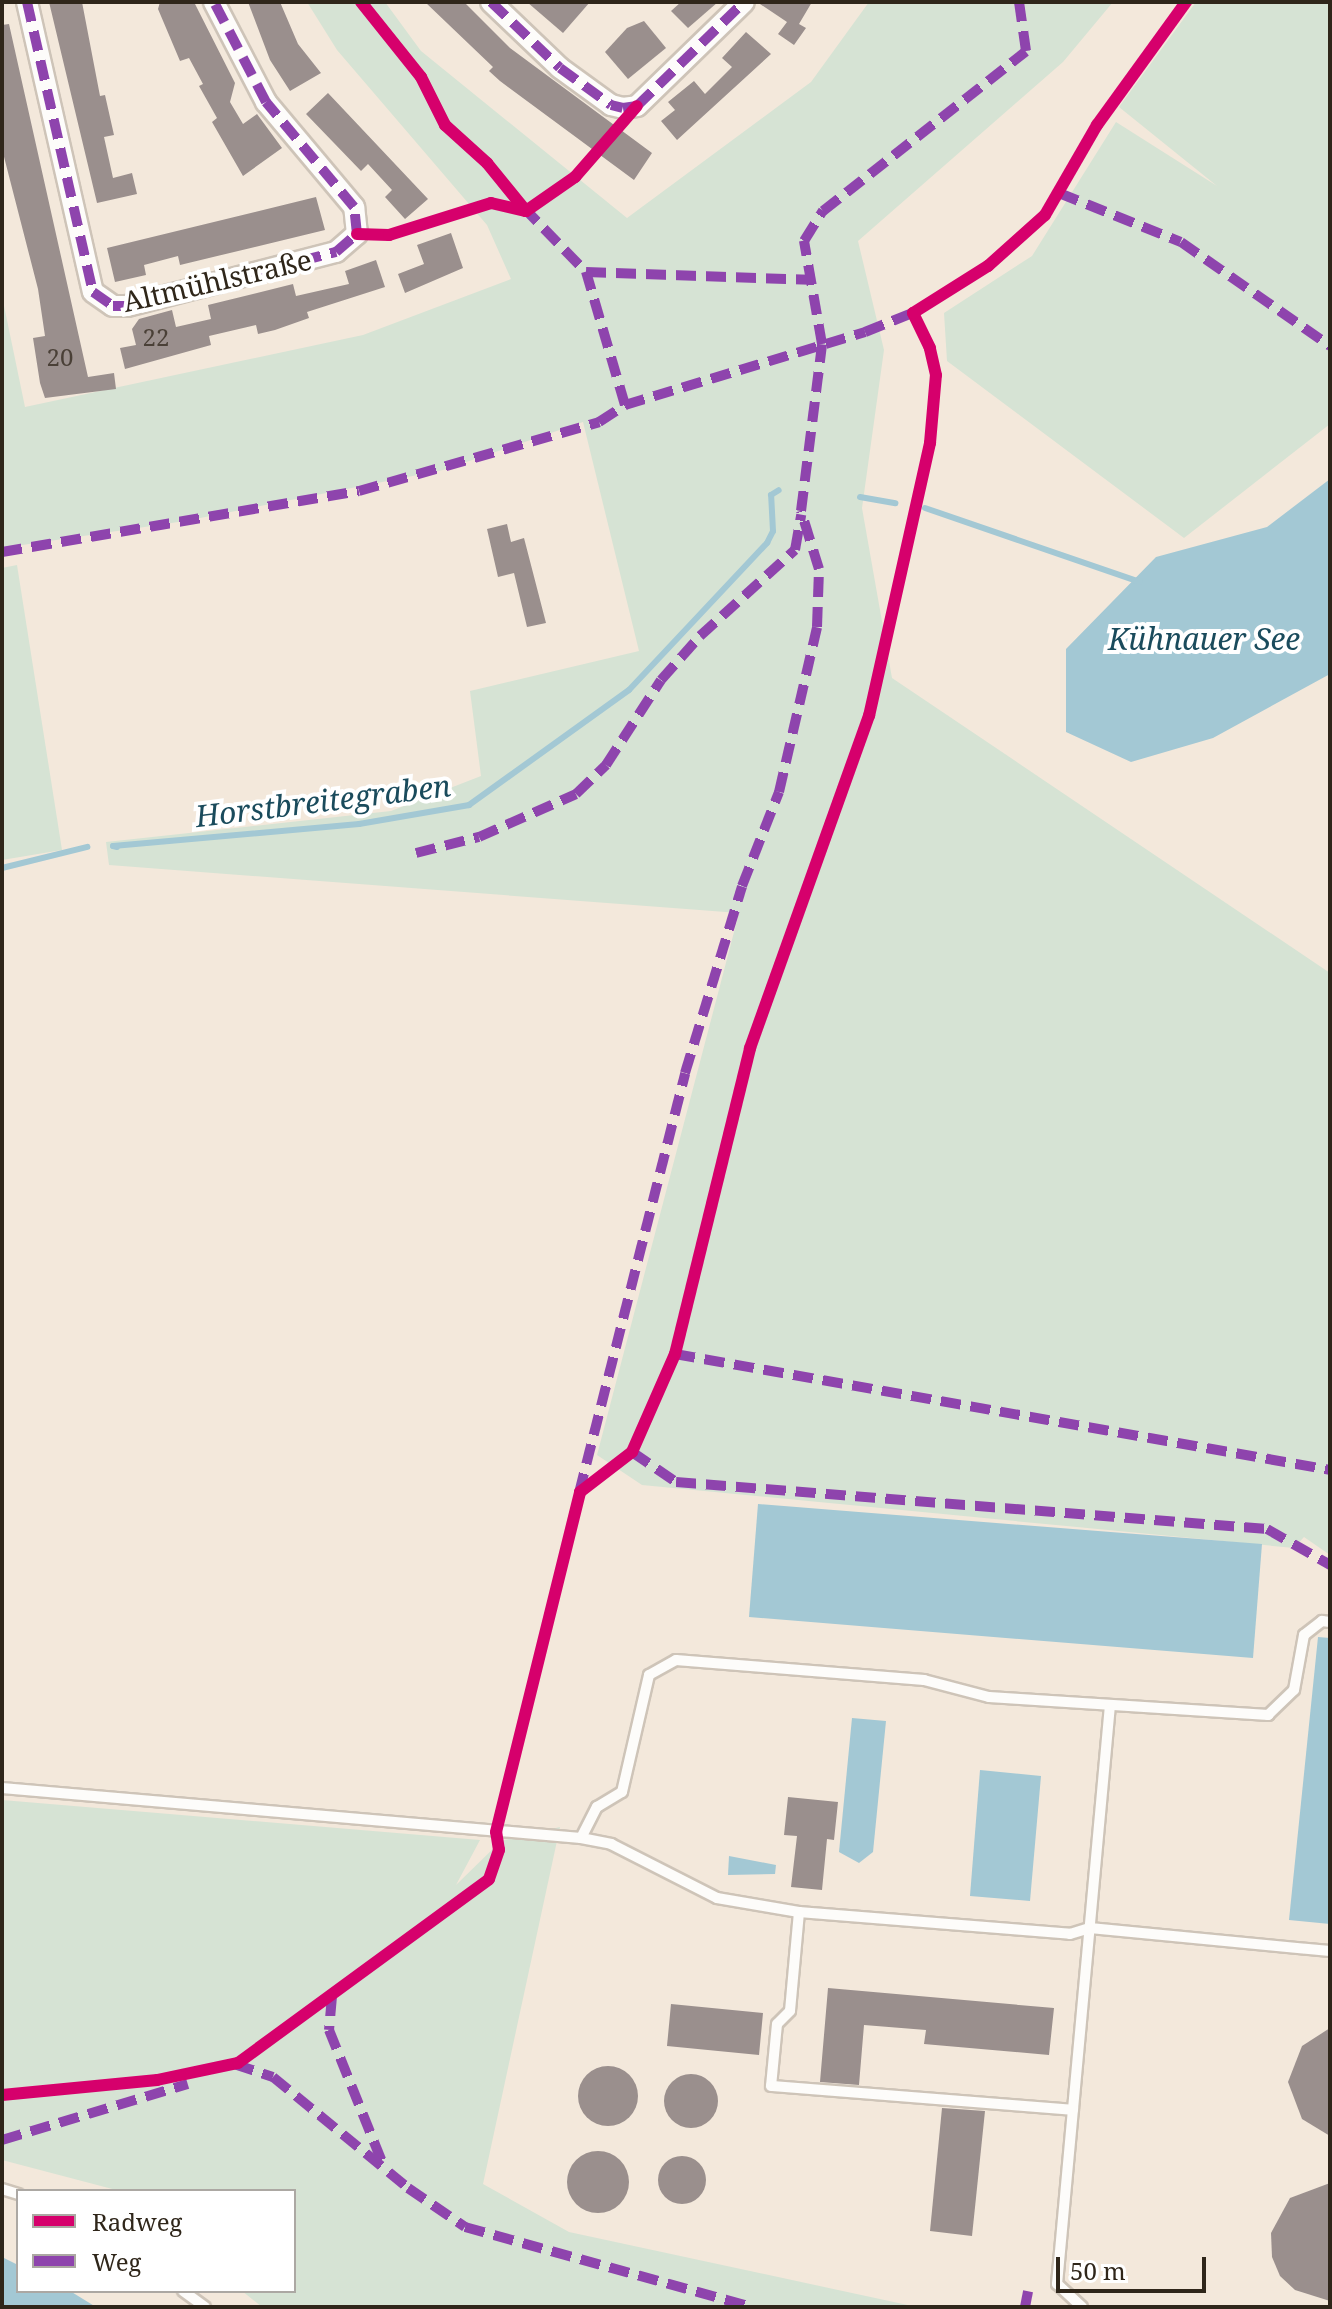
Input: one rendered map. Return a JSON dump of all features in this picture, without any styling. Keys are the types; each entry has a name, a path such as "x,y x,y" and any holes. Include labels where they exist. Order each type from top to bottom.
{"street":[{"name":"Altmühlstraße","path":"27,2 90,281 98,299 127,306 336,252 357,234 354,207 266,102 214,2"},
{"path":"491,2 560,68 611,105 623,108 637,106 744,2"}],"lane":[{"path":"581,1838 597,1807 622,1792 649,1675 676,1660 924,1680 989,1697 1268,1715 1294,1690 1304,1635 1322,1621 1330,1622"},
{"path":"1082,2307 1057,2284 1110,1705"},
{"path":"2,1788 581,1838 611,1844 717,1898 799,1912 1070,1934 1090,1928 1330,1951"},
{"path":"799,1912 790,2011 777,2024 771,2086 1073,2110"},
{"path":"186,2293 205,2307"}],"green space":[{"path":"307,2 385,2 421,51 627,218 811,82 869,2 1113,2 1063,62 858,241 884,350 862,508 892,678 1330,973 1330,1555 1304,1537 1294,1548 642,1485 597,1455 739,913 109,865 106,842 391,811 481,776 470,691 639,651 583,422 443,470 185,521 2,548 2,296 25,407 363,335 511,279 487,225 337,50"},
{"path":"1196,2 1330,2 1330,424 1184,538 947,361 944,313 1032,256 1116,122 1217,186 1119,107"},
{"path":"17,565 62,850 2,860 2,568"},
{"path":"2,1800 480,1840 456,1885 501,1841 560,1827 483,2184 569,2232 917,2307 262,2307 244,2293 296,2293 296,2189 112,2189 2,2160"}],"water":[{"name":"Kühnauer See","path":"1330,479 1330,674 1213,738 1131,762 1066,732 1066,649 1156,557 1267,527"},
{"path":"758,1504 1262,1544 1253,1658 749,1617"},
{"path":"1318,1637 1330,1638 1330,1924 1289,1920"},
{"path":"852,1718 886,1721 873,1852 859,1863 839,1852"},
{"path":"980,1770 1041,1776 1030,1901 970,1896"},
{"path":"729,1856 776,1865 775,1874 728,1875"},
{"path":"2,2257 16,2264 16,2293 73,2293 96,2307 2,2307"}],"building":[{"path":"49,2 82,2 100,96 105,95 114,135 104,137 113,178 132,173 137,194 97,203"},
{"path":"160,2 194,2 235,83 230,102 243,124 257,114 282,148 243,176 212,122 217,118 199,86 203,84 189,58 180,61 158,9"},
{"path":"248,2 280,2 298,44 321,73 290,91 270,60"},
{"path":"425,2 464,2 510,48 652,153 634,180 500,81 489,71 493,67"},
{"path":"527,2 590,2 563,33"},
{"path":"681,2 718,2 688,28 671,11"},
{"path":"757,2 812,2 799,24 806,28 794,45 778,34 787,22"},
{"path":"644,21 666,48 628,79 605,52 627,28"},
{"path":"9,24 88,377 114,373 116,389 45,398 40,383 33,338 45,336 38,289 2,149 2,25"},
{"path":"746,32 771,54 677,140 661,121 675,110 668,102 694,81 705,94 732,67 722,58"},
{"path":"328,93 428,199 405,219 385,197 392,190 368,164 361,171 306,114"},
{"path":"316,197 325,230 180,265 178,256 144,265 146,275 115,282 107,248"},
{"path":"451,233 463,268 405,293 398,274 424,264 417,245"},
{"path":"376,260 385,287 307,312 309,318 275,330 258,334 256,325 209,336 211,345 125,369 120,348 136,345 132,329 139,319 172,310 176,327 211,319 208,305 293,284 296,296 349,284 345,271"},
{"path":"507,524 511,542 524,538 546,623 527,627 514,573 498,577 487,529"},
{"path":"788,1797 838,1802 834,1840 827,1839 822,1890 791,1887 797,1836 784,1835"},
{"path":"828,1988 1054,2008 1049,2055 924,2044 926,2030 864,2025 859,2085 820,2082"},
{"path":"671,2004 763,2013 759,2055 667,2046"},
{"path":"1330,2028 1330,2136 1302,2119 1288,2082 1302,2046"},
{"path":"608,2066 630,2074 638,2096 630,2118 608,2126 586,2118 578,2096 586,2074"},
{"path":"691,2074 710,2082 718,2101 710,2120 691,2128 672,2120 664,2101 672,2082"},
{"path":"942,2108 985,2111 972,2236 930,2231"},
{"path":"598,2151 610,2153 620,2160 627,2170 627,2194 620,2204 610,2211 598,2213 586,2211 576,2204 569,2194 567,2182 569,2170 576,2160 586,2153"},
{"path":"682,2156 691,2157 699,2163 705,2171 705,2189 699,2197 691,2203 682,2204 673,2203 665,2197 659,2189 658,2180 659,2171 665,2163 673,2157"},
{"path":"1330,2183 1330,2301 1295,2290 1280,2276 1272,2257 1271,2233 1290,2198"}],"waterway":[{"name":"Horstbreitegraben","path":"117,847 113,846 359,824 469,805 629,690 767,543 773,531 771,495 779,490"},
{"name":"Horstbreitegraben","path":"860,497 895,503"},
{"name":"Horstbreitegraben","path":"925,508 1140,582"},
{"name":"Horstbreitegraben","path":"2,868 87,847"}],"marked path":[{"path":"27,2 93,292 113,306 127,306 336,252 357,234 354,207 266,102 214,2"},
{"path":"491,2 560,68 611,105 623,108 637,106 744,2"},
{"path":"579,1493 685,1073 742,886 779,792 817,627 819,569 801,511 822,344 804,241 823,211 1026,51 1019,2"},
{"path":"1059,193 1181,242 1330,346"},
{"path":"523,207 586,272"},
{"path":"625,405 586,272 810,280"},
{"path":"2,552 359,491 599,422 625,405 865,332 917,311"},
{"path":"416,853 479,837 576,794 606,765 661,680 700,636 795,550 801,515"},
{"path":"675,1354 1330,1470"},
{"path":"632,1452 676,1482 1267,1529 1330,1565"},
{"path":"332,1996 329,2030 383,2164"},
{"path":"234,2064 273,2077 408,2188 465,2227 752,2307"},
{"path":"2,2140 188,2084"},
{"path":"1025,2307 1028,2291"}],"cycle path":[{"path":"361,2 421,77 445,125 487,163 526,211"},
{"path":"2,2095 157,2080 238,2063 489,1879 499,1850 496,1832 580,1492 632,1452 675,1354 750,1048 869,716 930,443 936,375 930,348 913,313 988,266 1045,215 1097,125 1186,2"},
{"path":"357,234 389,235 491,203 526,211 575,177 637,106"}]}
